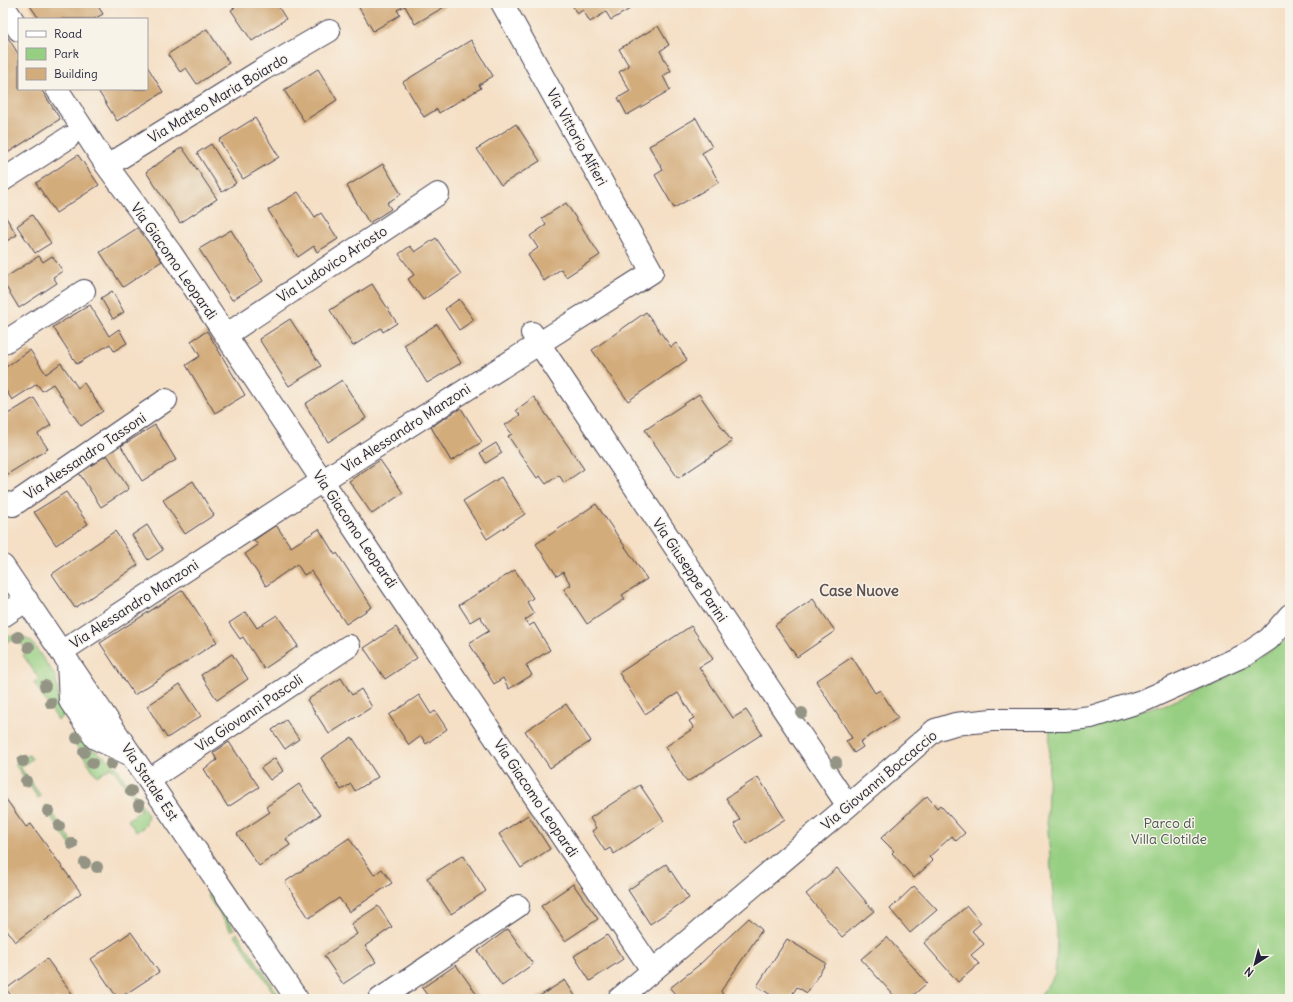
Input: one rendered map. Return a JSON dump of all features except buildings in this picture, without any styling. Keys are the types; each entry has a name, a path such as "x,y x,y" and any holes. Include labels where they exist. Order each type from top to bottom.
{"street":[{"name":"Via Vittorio Alfieri","path":"502,3 652,272"},
{"path":"3,5 18,28"},
{"name":"Via Matteo Maria Boiardo","path":"107,166 262,70 329,31"},
{"name":"Via Giacomo Leopardi","path":"58,90 107,166 171,253 322,481 652,970"},
{"path":"3,180 68,138"},
{"name":"Via Ludovico Ariosto","path":"226,335 438,194"},
{"name":"Via Alessandro Manzoni","path":"65,657 322,481 535,338 652,272"},
{"path":"3,343 84,291"},
{"name":"Via Giuseppe Parini","path":"535,338 848,806"},
{"name":"Via Alessandro Tassoni","path":"3,505 7,503 13,505 166,400"},
{"name":"Via Statale Est","path":"3,566 296,999"},
{"path":"3,616 27,600"},
{"name":"Via Giovanni Boccaccio","path":"619,999 848,806 934,730 955,724 992,720 1065,720 1091,717 1145,700 1245,655 1269,639 1290,615"},
{"name":"Via Giovanni Pascoli","path":"148,780 349,646"},
{"path":"380,999 518,906"}],"green space":[{"path":"19,635 31,641 56,677 59,704 66,714 58,720 34,683 39,679 23,655 27,652 25,648 15,640 3,643 3,638"},
{"name":"Parco di Villa Clotilde","path":"1290,637 1290,999 1038,999 1055,974 1057,946 1047,819 1050,727 1092,724 1161,706 1220,683"},
{"path":"79,732 89,747 113,762 148,815 145,826 136,832 128,820 141,810 112,767 97,776 71,738"},
{"path":"29,755 32,759 20,767 41,796 38,798 15,764"},
{"path":"47,805 76,847 73,849 44,807"},
{"path":"209,893 234,929 231,931 207,895"},
{"path":"237,933 281,998 278,999 235,935"}],"district":[{"name":"Case Nuove","path":"859,590"}]}
